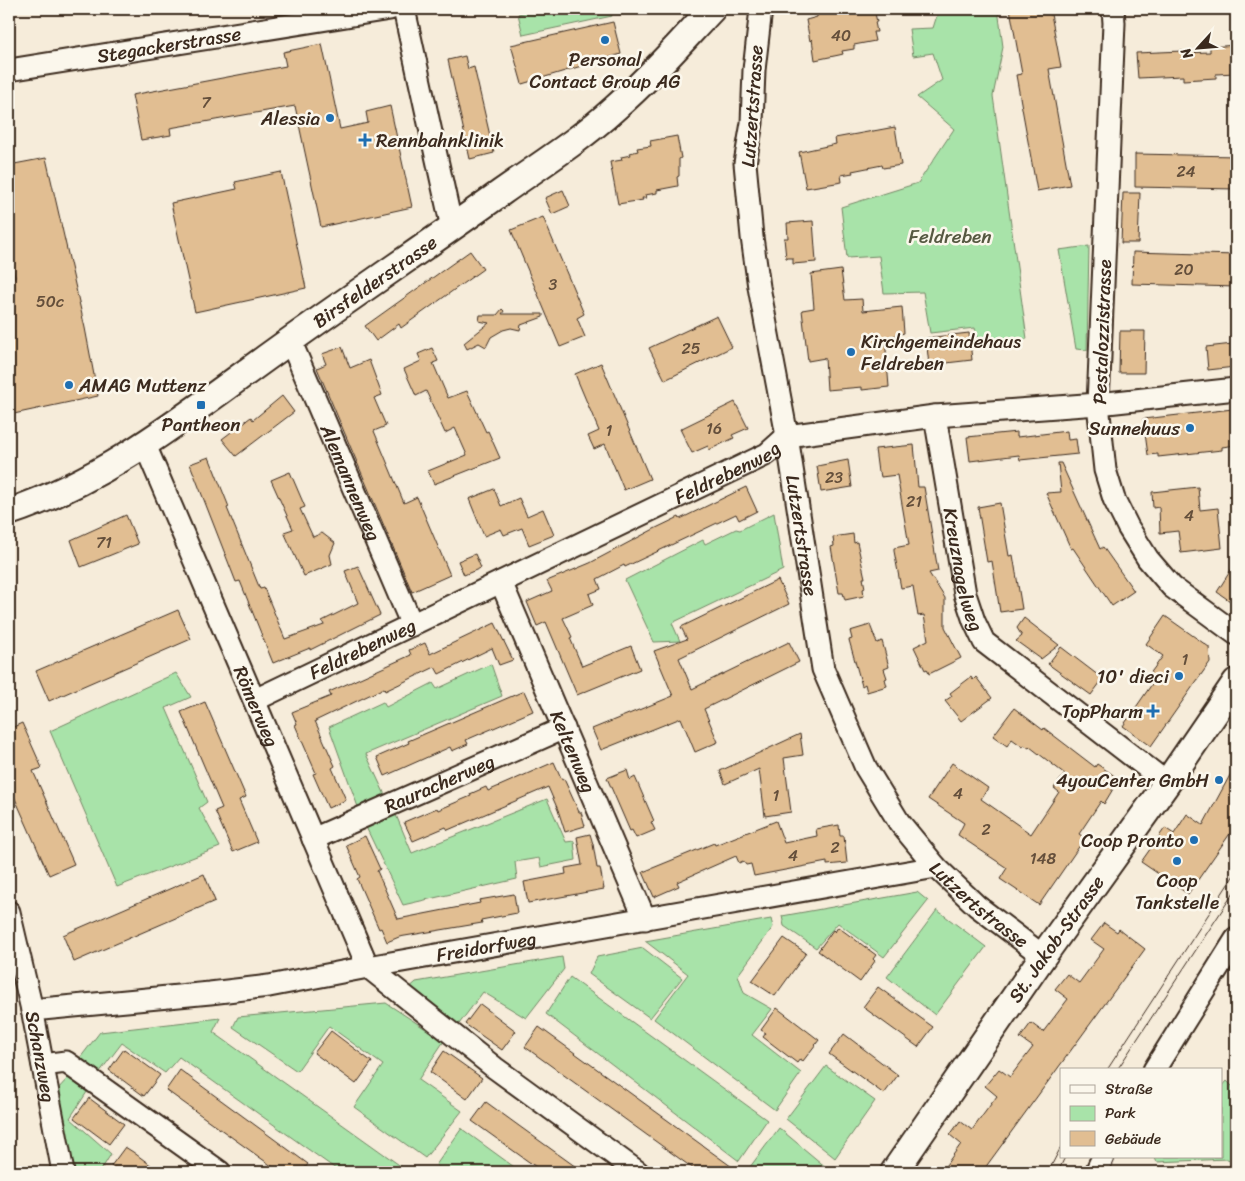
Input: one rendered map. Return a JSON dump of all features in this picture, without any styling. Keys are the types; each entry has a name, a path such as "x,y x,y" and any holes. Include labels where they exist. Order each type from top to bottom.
{"main road":[{"name":"Birsfelderstrasse","path":"9,512 62,492 99,473 145,445 290,340 576,140 614,110 658,68 712,9"},
{"name":"St. Jakob-Strasse","path":"894,1172 1044,956 1167,784 1236,682"}],"street":[{"name":"Stegackerstrasse","path":"9,70 390,9"},
{"path":"404,9 452,228"},
{"name":"Lutzertstrasse","path":"761,9 755,60 752,123 745,163 759,287 787,436 823,669 866,768 899,822 936,867 977,906 1044,956"},
{"name":"Pestalozzistrasse","path":"1113,9 1114,23 1098,404 1105,470 1114,499 1128,527 1148,559 1172,587 1236,634"},
{"name":"Alemannenweg","path":"290,340 412,625"},
{"name":"Feldrebenweg","path":"256,700 767,454 787,436 935,416 1098,404 1236,389"},
{"name":"Kreuznagelweg","path":"935,416 965,594 974,621 984,642 1167,784"},
{"name":"Römerweg","path":"145,445 256,700 368,967"},
{"name":"Keltenweg","path":"501,582 645,919"},
{"name":"Rauracherweg","path":"313,839 564,728"},
{"name":"Freidorfweg","path":"32,1010 269,986 936,867"},
{"name":"Schanzweg","path":"9,912 32,1010 63,1172"},
{"path":"1155,1068 1236,938"},
{"path":"368,967 494,1068 638,1172"},
{"path":"42,1065 66,1062 220,1172"},
{"path":"1096,1172 1103,1158"}],"green space":[{"path":"543,9 610,9 612,16 523,35 518,14"},
{"name":"Feldreben","path":"939,9 998,9 1003,47 993,96 1027,339 978,344 975,328 930,333 923,292 884,293 879,256 847,258 841,207 918,183 954,129 917,97 942,80 933,53 913,56 909,29 933,28"},
{"path":"1089,246 1087,350 1076,349 1059,250"},
{"path":"774,513 783,570 672,623 680,641 654,642 625,580 703,540 705,544 736,529 740,530"},
{"path":"491,664 502,696 366,754 386,797 358,807 329,727 383,702 386,707 433,683 437,689"},
{"path":"176,673 191,697 166,708 207,802 199,808 220,847 117,887 50,731"},
{"path":"547,799 566,842 574,841 576,860 541,867 539,858 515,862 517,879 403,905 365,825 396,815 412,853"},
{"path":"917,892 928,901 884,957 838,923 816,948 784,926 782,916"},
{"path":"937,910 986,947 935,1015 887,977"},
{"path":"771,919 773,927 738,975 744,993 772,1009 752,1035 801,1073 775,1110 654,1019 688,974 645,941"},
{"path":"643,948 682,978 650,1018 589,974 597,957"},
{"path":"562,957 564,969 526,1018 483,992 456,1028 407,990 416,982"},
{"path":"570,977 767,1120 739,1161 546,1014"},
{"path":"386,1003 444,1041 418,1080 462,1111 425,1158 354,1107 383,1065 329,1026 297,1071 233,1027 238,1017"},
{"path":"220,1018 213,1032 409,1172 340,1172 179,1057 165,1073 122,1043 99,1073 80,1058 100,1032"},
{"path":"826,1066 875,1101 835,1158 786,1119"},
{"path":"68,1078 87,1092 70,1118 111,1154 100,1172 73,1172 56,1091"},
{"path":"1227,1081 1236,1090 1236,1169 1228,1159 1157,1162 1155,1158 1222,1158 1222,1087"},
{"path":"462,1128 521,1172 445,1172 436,1165"},
{"path":"779,1128 827,1168 823,1172 747,1171"}],"building":[{"path":"838,9 874,9 877,22 875,22 877,32 873,32 875,41 854,45 854,49 842,51 843,54 815,60 812,39 810,41 806,20"},
{"path":"1010,9 1050,9 1061,67 1049,69 1070,185 1037,191 1016,75 1022,74"},
{"path":"613,22 621,54 522,84 511,45"},
{"path":"322,44 340,129 368,123 366,112 390,106 412,207 321,227 295,106 170,128 171,135 141,140 132,95 286,66 283,52"},
{"path":"1236,45 1236,73 1216,74 1216,78 1183,80 1183,76 1138,78 1136,53 1210,52 1210,47"},
{"path":"465,56 468,69 474,67 494,153 470,159 448,60"},
{"path":"895,127 901,165 883,168 882,165 852,171 853,173 841,175 842,182 806,188 799,152 836,144 835,138"},
{"path":"677,136 681,158 679,159 679,176 677,177 678,186 657,190 657,193 645,195 646,198 642,198 643,200 618,204 610,162 622,160 621,157 638,151 637,148 651,146 650,141"},
{"path":"1135,154 1236,156 1236,189 1135,187"},
{"path":"46,158 85,328 98,396 9,415 9,278 15,277 9,246 9,165"},
{"path":"281,172 306,288 195,312 171,203 237,189 235,182"},
{"path":"563,190 570,206 552,214 545,198"},
{"path":"1123,193 1140,193 1138,243 1121,243"},
{"path":"543,217 584,314 577,318 585,337 560,347 511,230"},
{"path":"813,221 816,262 793,264 793,258 786,258 784,238 788,238 787,223"},
{"path":"470,251 483,269 401,328 399,324 376,341 365,326"},
{"path":"1133,252 1236,255 1236,287 1132,284"},
{"path":"841,270 845,300 862,299 863,311 902,307 904,333 885,338 889,387 862,390 862,387 827,390 825,358 808,361 802,310 814,308 811,274"},
{"path":"502,309 504,311 502,314 543,314 543,317 521,325 520,330 511,328 503,330 491,337 486,347 479,343 467,349 464,343 489,323 479,321 480,315 497,315"},
{"path":"717,316 732,347 665,380 649,348"},
{"path":"1120,331 1145,331 1144,373 1119,373"},
{"path":"969,333 972,360 929,365 926,338"},
{"path":"1233,344 1235,367 1208,370 1206,347"},
{"path":"342,347 350,368 369,360 382,395 374,398 386,426 374,431 404,503 417,497 450,575 412,592 317,368 326,364 322,354"},
{"path":"432,348 438,361 433,363 448,398 467,391 500,458 434,484 428,471 467,455 455,428 445,433 426,391 416,396 404,369 421,361 418,354"},
{"path":"601,363 650,479 624,490 605,444 594,449 588,436 599,431 575,374"},
{"path":"282,396 294,412 236,456 222,439 251,417 253,420"},
{"path":"735,402 748,428 732,435 734,438 709,450 708,446 692,453 680,429"},
{"name":"Sunnehuus","path":"1233,409 1236,445 1222,447 1222,450 1158,457 1158,454 1148,455 1143,419"},
{"path":"1067,431 1068,440 1076,439 1078,454 1020,460 1019,455 970,461 967,437 1017,432 1017,437"},
{"path":"914,445 918,487 924,487 938,571 929,573 945,598 945,627 961,658 929,674 927,669 925,670 914,647 928,640 924,615 918,616 913,586 901,588 894,551 894,548 909,545 897,475 881,477 880,472 878,472 875,449"},
{"path":"209,457 229,507 227,508 260,589 264,588 285,639 324,625 322,621 358,603 345,571 358,566 380,615 310,650 310,648 273,663 240,581 236,582 190,464"},
{"path":"848,460 852,487 821,492 817,466"},
{"path":"1058,463 1061,463 1100,549 1103,547 1134,591 1112,606 1073,548 1071,549 1046,493 1061,492"},
{"path":"290,472 305,507 300,509 313,537 322,533 335,543 330,555 332,564 304,576 284,532 293,529 271,480"},
{"path":"746,487 757,511 739,520 736,514 597,579 601,589 589,594 593,605 563,618 582,666 631,646 640,669 577,695 546,622 537,626 527,602 552,591 547,581 590,563 654,529 679,517 680,519"},
{"path":"1198,487 1200,510 1218,508 1222,548 1181,553 1178,531 1160,533 1159,507 1153,508 1152,492"},
{"path":"494,489 501,506 519,498 527,516 543,509 554,535 529,545 522,528 504,535 501,529 484,536 469,499"},
{"path":"1000,503 1009,556 1013,555 1022,609 1000,612 992,561 987,562 978,507"},
{"path":"126,515 138,544 81,567 71,540"},
{"path":"853,534 854,543 857,542 865,578 863,578 865,588 863,589 864,596 845,600 843,593 839,593 831,547 834,546 833,537"},
{"path":"475,554 481,568 464,575 458,561"},
{"path":"1236,562 1236,605 1217,592"},
{"path":"778,580 789,604 679,658 692,689 789,642 799,662 704,709 718,742 695,752 681,718 601,750 592,729 673,696 654,651 687,639 681,627"},
{"path":"178,610 191,639 49,701 36,671"},
{"path":"1165,616 1209,647 1210,662 1151,746 1123,726 1152,684 1146,679 1163,656 1146,644"},
{"path":"1024,618 1059,645 1041,659 1016,641 1022,636 1017,628"},
{"path":"495,623 513,660 499,665 492,648 439,674 435,667 385,691 384,688 315,721 335,766 332,768 346,800 328,808 313,774 316,773 295,725 297,724 292,712 331,696 329,692 411,655 409,650 425,643 430,654"},
{"path":"870,625 877,643 882,641 889,667 884,669 887,686 867,692 865,684 862,686 849,640 852,639 850,631"},
{"path":"1061,647 1103,679 1091,695 1048,664"},
{"path":"971,677 973,680 976,677 992,698 961,721 945,701 952,696 950,693"},
{"path":"524,691 533,711 466,740 468,744 452,751 450,747 385,776 377,757 409,743 408,741"},
{"path":"205,702 246,797 239,800 257,842 233,852 215,811 222,808 181,712"},
{"path":"1014,708 1095,767 1097,764 1119,779 1104,804 1101,801 1079,834 1085,838 1039,905 1000,879 1007,868 958,835 964,823 928,799 952,763 988,788 981,799 1031,834 1059,792 1054,788 1065,774 1030,747 1024,745 1023,747 1012,739 1007,746 993,736"},
{"path":"22,723 42,768 33,771 74,864 49,875 9,785 9,780 14,778 9,766 9,729"},
{"path":"800,734 803,755 784,758 791,812 765,816 759,769 725,784 720,771"},
{"path":"554,762 579,812 581,812 585,826 565,832 548,787 448,830 446,827 413,841 404,822 471,796 470,794 486,787 488,791"},
{"path":"1236,764 1236,825 1188,894 1141,862 1165,828 1174,834 1187,814 1203,825"},
{"path":"627,770 630,780 635,777 654,821 651,822 655,830 636,838 632,830 630,831 607,778"},
{"path":"776,821 784,843 817,836 816,829 839,825 840,836 844,836 847,863 827,865 827,862 754,876 751,864 746,865 743,861 739,863 736,856 677,882 679,886 654,897 643,872 714,843 715,845"},
{"path":"590,834 597,868 600,868 604,889 528,903 524,882 566,874 565,868 582,865 577,837"},
{"path":"365,836 380,869 377,871 398,919 480,903 479,900 514,894 517,913 481,920 482,923 399,937 387,942 381,928 379,929 357,879 360,877 346,845"},
{"path":"204,874 215,901 74,962 63,935"},
{"path":"1104,923 1117,932 1119,929 1145,949 982,1172 941,1172 961,1144 950,1135 960,1121 972,1130 997,1096 985,1086 999,1069 1010,1077 1033,1047 1020,1038 1031,1023 1043,1032 1068,999 1055,989 1067,974 1079,983 1104,949 1091,940"},
{"path":"838,927 876,955 873,959 875,961 860,982 818,951 833,930 835,932"},
{"path":"784,938 806,953 775,996 752,981"},
{"path":"878,987 933,1027 918,1047 863,1007"},
{"path":"480,1004 516,1031 502,1050 465,1024"},
{"path":"777,1008 819,1040 803,1061 800,1059 797,1063 763,1037 766,1033 761,1030"},
{"path":"539,1027 739,1172 698,1172 525,1047"},
{"path":"331,1031 372,1062 356,1084 314,1053"},
{"path":"844,1034 898,1075 884,1094 829,1054"},
{"path":"124,1049 160,1075 144,1096 109,1070"},
{"path":"444,1051 482,1078 467,1099 430,1072"},
{"path":"180,1070 308,1164 302,1172 280,1172 166,1090"},
{"path":"89,1098 124,1124 109,1144 74,1118"},
{"path":"486,1102 583,1172 543,1172 472,1121"},
{"path":"125,1147 160,1172 119,1172 111,1166"}],"tram line":[{"path":"1108,1068 1236,872"},
{"path":"1118,1068 1236,889"},
{"path":"1048,1172 1060,1149"},
{"path":"1058,1172 1065,1158"}],"place":[{"name":"Personal Contact Group AG","path":"605,40"},
{"name":"Alessia","path":"330,118"},
{"name":"Rennbahnklinik","path":"365,140"},
{"name":"Kirchgemeindehaus Feldreben","path":"851,352"},
{"name":"AMAG Muttenz","path":"69,385"},
{"name":"Pantheon","path":"201,405"},
{"name":"Sunnehuus","path":"1190,428"},
{"name":"10' dieci","path":"1179,676"},
{"name":"TopPharm","path":"1153,711"},
{"name":"4youCenter GmbH","path":"1219,780"},
{"name":"Coop Pronto","path":"1194,840"},
{"name":"Coop Tankstelle","path":"1177,861"}]}
